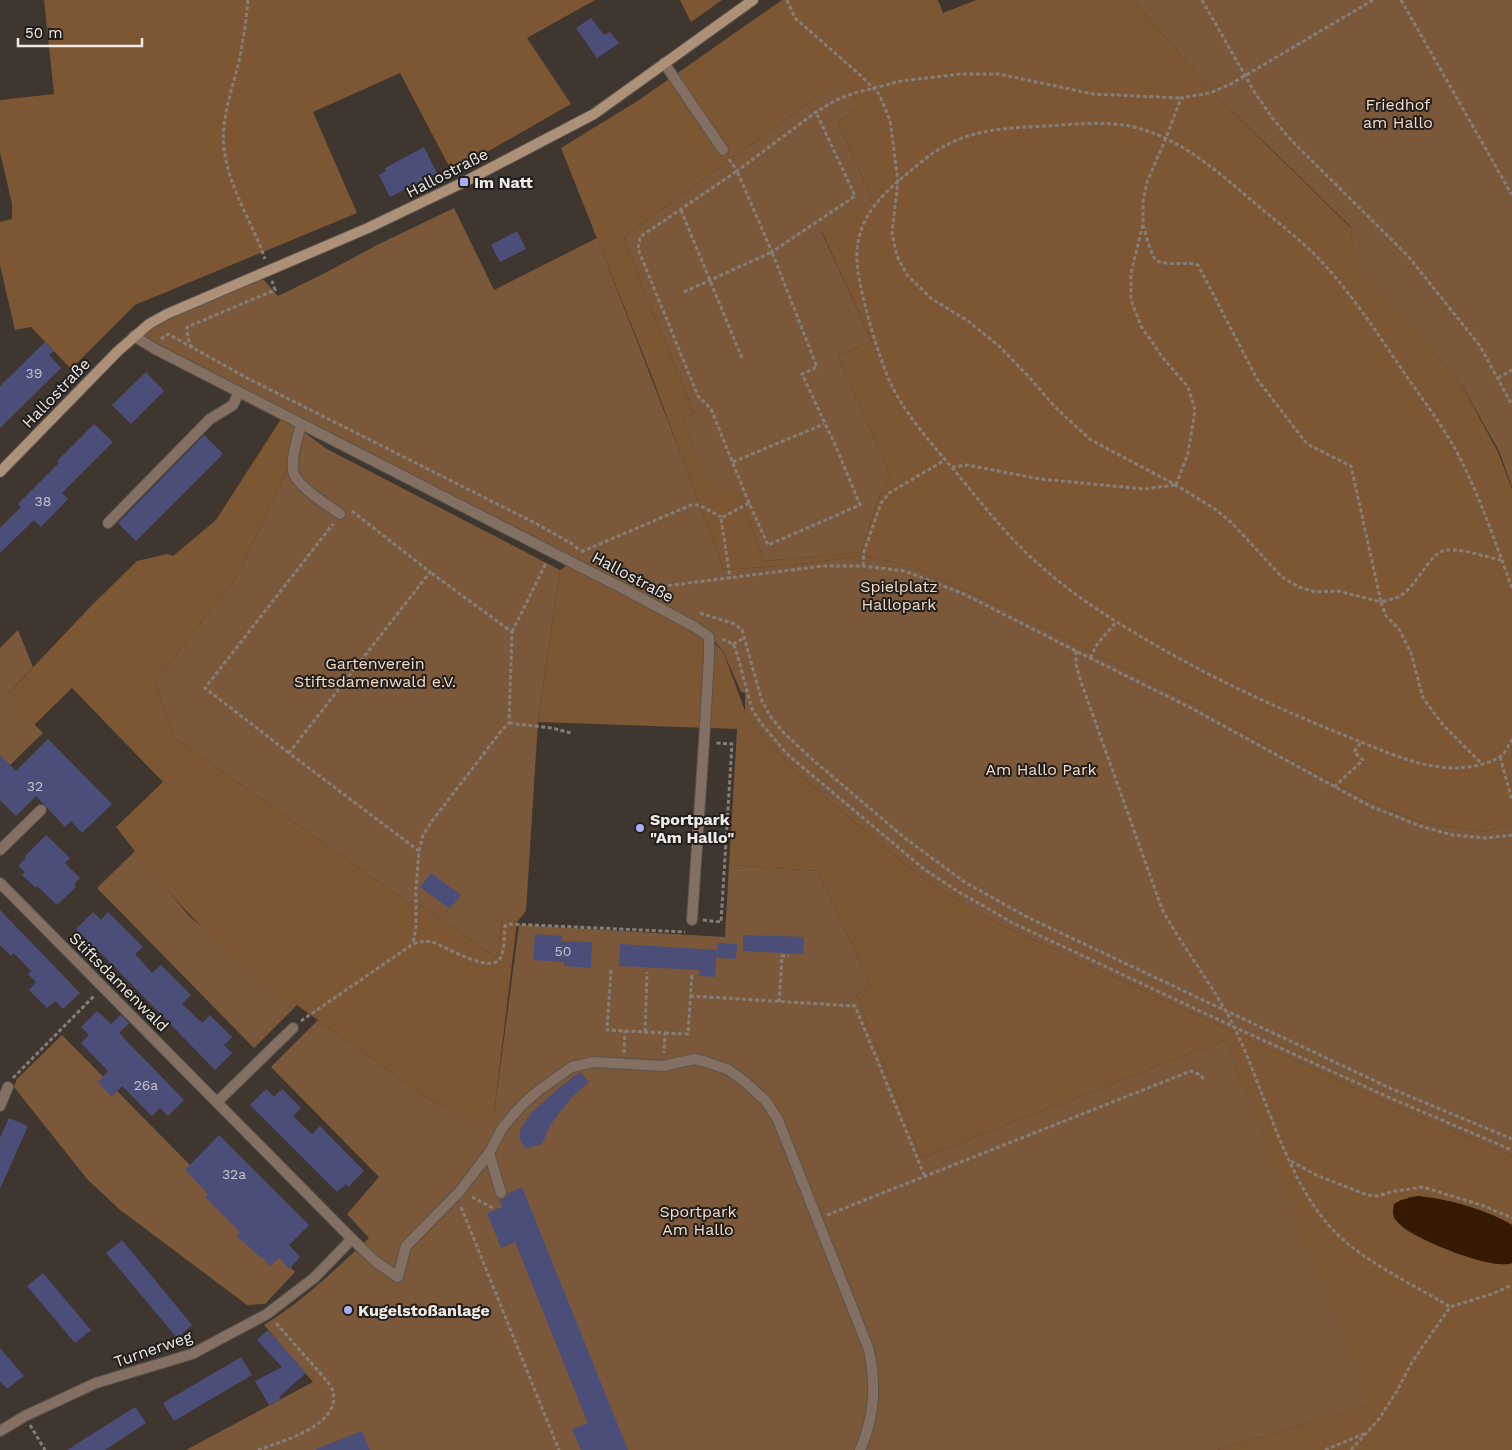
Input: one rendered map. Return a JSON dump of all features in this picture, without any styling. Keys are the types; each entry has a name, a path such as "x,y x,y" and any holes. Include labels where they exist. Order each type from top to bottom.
{"main road":[{"name":"Hallostraße","path":"0,472 134,336 149,324 167,314 269,272 392,217 561,132 594,114 753,0"}],"street":[{"path":"664,63 723,150"},
{"name":"Hallostraße","path":"134,336 155,349 657,606 709,637"},
{"path":"108,523 210,419 233,405 239,392"},
{"path":"301,424 293,460 293,472 298,482 340,514"},
{"path":"692,920 709,637"},
{"path":"0,850 41,810"},
{"name":"Stiftsdamenwald","path":"0,883 352,1239 376,1262 398,1277 406,1246 458,1193"},
{"path":"218,1102 293,1028"},
{"path":"458,1193 489,1153 503,1127 522,1105 539,1090 572,1067 594,1062 663,1066 694,1059 727,1070 744,1081 766,1101 781,1126 861,1326 874,1374 874,1394 870,1418 860,1450"},
{"path":"0,1106 8,1087"},
{"path":"489,1153 501,1193"},
{"name":"Turnerweg","path":"0,1431 25,1416 96,1383 192,1354 268,1314 314,1278 352,1239"}],"path":[{"path":"248,0 239,64 227,105 223,130 225,154 232,182 260,245 275,290 187,327 188,338 192,348 247,378 537,524 574,545 581,552 691,504 699,504 721,518 730,578"},
{"path":"787,0 795,18 873,88 878,94 890,120 898,182 892,232 897,256 907,274 932,299 968,322 999,346 1056,408 1092,440 1176,485 1215,509 1232,523 1282,577 1299,587 1315,592 1338,591 1381,602 1400,596 1416,583 1433,558 1442,551 1453,550 1502,560"},
{"path":"1202,0 1273,119 1292,141 1408,256 1480,346 1511,399 1512,405"},
{"path":"723,150 737,171 772,252 817,367 802,374 837,449 860,505 768,545 711,409 698,396 638,249 640,237 737,171 816,112 836,100 855,93 901,81 933,76 998,74 1092,94 1181,98 1196,96 1221,90 1373,0"},
{"path":"1401,0 1512,195"},
{"path":"1176,485 1188,453 1195,410 1188,387 1163,358 1141,326 1131,300 1131,273 1142,224 1143,202 1147,182 1181,98"},
{"path":"684,292 772,252 855,196 816,112"},
{"path":"1512,588 1484,510 1458,454 1404,372 1341,285 1319,259 1285,228 1205,162 1166,138 1136,127 1102,123 1000,128 977,132 952,141 932,154 875,204 862,226 857,245 858,269 888,378 897,394 945,460 1033,560 1056,580 1116,622 1186,664 1252,697 1362,742 1415,761 1463,768 1482,764 1500,757 1512,740"},
{"path":"681,210 742,358"},
{"path":"1142,224 1156,260 1161,263 1192,263 1198,265 1257,379 1307,444 1351,466 1381,602 1386,616 1398,629 1411,653 1423,698 1443,725 1482,764"},
{"path":"1498,378 1512,370"},
{"path":"733,462 824,424"},
{"path":"863,566 864,552 881,503 889,494 945,460"},
{"path":"952,467 967,465 1040,479 1145,489 1176,485"},
{"path":"721,518 749,503"},
{"path":"419,851 205,688 346,506 430,572 512,632"},
{"path":"413,944 416,926 416,888 419,851 423,835 509,723 512,632 552,552"},
{"path":"654,591 648,588 823,566 863,566 905,570 945,585 1191,708 1370,806 1420,826 1453,835 1486,838 1512,835"},
{"path":"289,753 430,572"},
{"path":"692,610 735,624 742,630 762,701 770,716 784,733 832,777 932,860 966,883 1028,918 1392,1088 1512,1139"},
{"path":"1090,658 1098,643 1116,622"},
{"path":"709,637 724,639 733,644 750,704 761,724 788,754 924,869 959,892 1013,923 1234,1027 1388,1097 1512,1150"},
{"path":"733,644 744,638"},
{"path":"1076,651 1076,665 1081,682 1162,909 1174,932 1234,1027 1304,1190 1318,1212 1354,1248 1450,1307"},
{"path":"509,723 552,728 571,733"},
{"path":"293,1028 308,1014 413,944 422,941 441,945 478,962 488,964 498,961 502,956 505,926 510,924 692,932 692,920 721,922 732,744 704,742"},
{"path":"1334,787 1363,760 1354,752 1362,742"},
{"path":"1500,757 1512,800"},
{"path":"779,1002 782,956 788,956"},
{"path":"611,970 607,1030 665,1033 688,1034 692,974"},
{"path":"645,1032 647,972"},
{"path":"8,1087 15,1075 102,988"},
{"path":"690,996 855,1006 925,1177"},
{"path":"623,1065 625,1031"},
{"path":"663,1066 665,1033"},
{"path":"818,1219 1191,1071 1201,1075 1204,1081"},
{"path":"1290,1161 1316,1175 1367,1194 1377,1196 1423,1187 1484,1206 1512,1218"},
{"path":"458,1193 493,1208"},
{"path":"458,1193 559,1450"},
{"path":"1351,1450 1379,1419 1397,1391 1412,1362 1450,1307 1492,1294 1512,1285"},
{"path":"258,1450 297,1436 311,1428 323,1420 330,1411 333,1402 333,1391 328,1381 268,1314"},
{"path":"25,1416 45,1450"},
{"path":"1325,1450 1367,1432"}],"green space":[{"name":"Friedhof am Hallo","path":"1133,0 1512,0 1512,487 1499,451 1460,382 1354,268 1351,227 1216,95"},
{"path":"846,79 859,107 838,122 872,200 821,231 872,341 838,356 890,473 876,505 861,552 764,561 739,492 709,487 683,418 694,413 624,237 811,101"},
{"path":"454,208 494,290 597,238 724,570 792,565 863,556 910,566 1017,614 1194,704 1285,757 1371,802 1422,823 1484,832 1512,823 1512,1156 1388,1103 991,920 920,876 795,770 761,733 745,711 745,693 741,692 723,651 709,635 237,385 140,337 156,324 262,278 278,296"},
{"name":"Gartenverein Stiftsdamenwald e.V.","path":"297,427 327,449 560,570 538,722 526,911 517,922 502,919 497,958 417,903 407,902 175,738 155,682 238,575 289,465"},
{"path":"18,630 33,667 6,696 43,733 10,765 0,756 0,648"},
{"path":"135,851 190,917 297,1005 254,1048 97,888"},
{"name":"Sportpark Am Hallo","path":"729,865 818,871 871,986 856,995 921,1158 1225,1040 1373,1404 1217,1450 186,1450 313,1382 264,1325 306,1295 369,1238 347,1214 379,1177 271,1067 318,1020 432,1101 485,1123 494,1114 519,925 725,937"},
{"path":"62,1035 295,1272 265,1304 247,1305 119,1209 87,1179 14,1087 17,1079"}],"shaded area":[{"path":"44,0 595,0 527,38 571,104 452,172 400,73 313,112 357,213 135,305 71,369 31,327 15,330 0,265 0,222 12,219 12,204 0,152 0,100 54,94"},
{"path":"680,0 722,0 691,22"},
{"path":"782,0 938,0 943,13 976,0 1133,0 1216,95 1351,228 1355,268 1460,382 1498,452 1512,489 1512,823 1484,832 1422,823 1371,802 1285,757 1194,704 1017,614 910,566 863,556 792,565 724,570 651,374 561,148 639,100","holes":["846,80 859,107 838,122 872,200 821,230 872,341 838,356 890,473 876,505 861,552 764,561 739,492 709,486 683,418 694,413 624,237 811,101"]},
{"path":"281,419 297,427 289,465 238,575 155,682 175,738 407,902 417,903 497,958 502,919 517,922 494,1114 485,1124 432,1101 286,999 222,947 190,915 159,881 116,827 163,782 72,688 34,725 6,696 91,606 137,561 167,554 173,556 216,520"},
{"path":"569,564 710,640 723,651 745,711 761,733 795,770 920,876 991,920 1388,1103 1512,1156 1512,1225 1502,1219 1462,1204 1420,1197 1409,1197 1394,1218 1411,1233 1456,1253 1489,1263 1512,1263 1512,1450 1217,1450 1372,1404 1225,1040 921,1158 856,995 871,986 818,871 729,865 737,729 538,722 560,570"},
{"path":"1418,1196 1466,1206 1512,1225 1512,1263 1487,1262 1450,1251 1416,1235 1403,1226 1394,1217 1394,1204 1401,1200"}],"building":[{"path":"591,18 604,35 610,32 619,43 597,58 576,28"},
{"path":"424,147 437,173 390,197 379,175 386,171 385,168"},
{"path":"517,231 526,249 500,262 491,245"},
{"path":"45,342 54,351 49,355 61,368 0,428 0,386"},
{"path":"146,372 164,391 131,424 112,405"},
{"path":"94,424 113,442 62,493 68,499 41,527 34,520 0,553 0,528 21,507 18,504"},
{"path":"204,435 223,454 136,541 118,523"},
{"path":"48,739 112,804 82,833 71,821 65,827 36,796 16,816 0,800 0,755 16,771"},
{"path":"46,835 70,858 65,863 80,878 74,884 76,887 57,905 22,875 25,872 18,866 26,858 25,856"},
{"path":"431,873 461,895 450,909 420,887"},
{"path":"0,910 80,993 63,1009 55,1001 47,1008 29,990 36,982 28,974 31,971 14,953 11,956 0,945"},
{"path":"93,912 101,920 108,912 143,947 135,954 152,973 161,965 191,995 182,1004 202,1023 210,1015 232,1037 224,1045 232,1053 215,1070 105,957 97,950 95,953 86,944 88,941 76,929"},
{"path":"535,934 562,936 562,941 592,942 591,968 564,966 564,962 533,960"},
{"path":"743,935 804,937 803,954 743,951"},
{"path":"718,943 737,944 736,959 717,958"},
{"path":"620,944 717,950 715,977 699,976 699,970 619,966"},
{"path":"97,1011 111,1024 121,1015 129,1023 119,1033 184,1100 168,1116 160,1108 152,1116 122,1086 112,1097 98,1082 108,1071 81,1043 89,1035 81,1027"},
{"path":"580,1072 589,1082 571,1098 551,1124 542,1144 525,1149 519,1137 521,1128 532,1112"},
{"path":"266,1089 274,1097 282,1089 301,1108 293,1116 312,1134 320,1126 364,1171 348,1187 346,1184 337,1192 250,1105"},
{"path":"9,1118 28,1126 0,1189 0,1138"},
{"path":"219,1135 309,1225 289,1245 300,1257 289,1269 279,1258 270,1266 237,1236 240,1232 205,1197 208,1194 185,1170"},
{"path":"522,1187 628,1450 581,1450 572,1429 588,1423 515,1242 501,1248 487,1213 502,1207 499,1200 506,1197 508,1193"},
{"path":"122,1240 192,1325 177,1338 106,1253"},
{"path":"43,1273 91,1330 75,1343 27,1286"},
{"path":"268,1330 306,1373 279,1397 281,1399 269,1405 255,1381 282,1367 257,1340"},
{"path":"0,1348 24,1376 7,1389 0,1381"},
{"path":"241,1357 252,1375 174,1421 163,1403"},
{"path":"135,1407 146,1423 105,1450 67,1450"},
{"path":"362,1431 370,1450 316,1450 316,1449"}],"place":[{"name":"Im Natt","path":"464,182"},
{"name":"Sportpark \"Am Hallo\"","path":"640,828"},
{"name":"Kugelstoßanlage","path":"348,1310"}],"park label":[{"name":"Spielplatz Hallopark","path":"899,595"},
{"name":"Am Hallo Park","path":"1041,769"}]}
